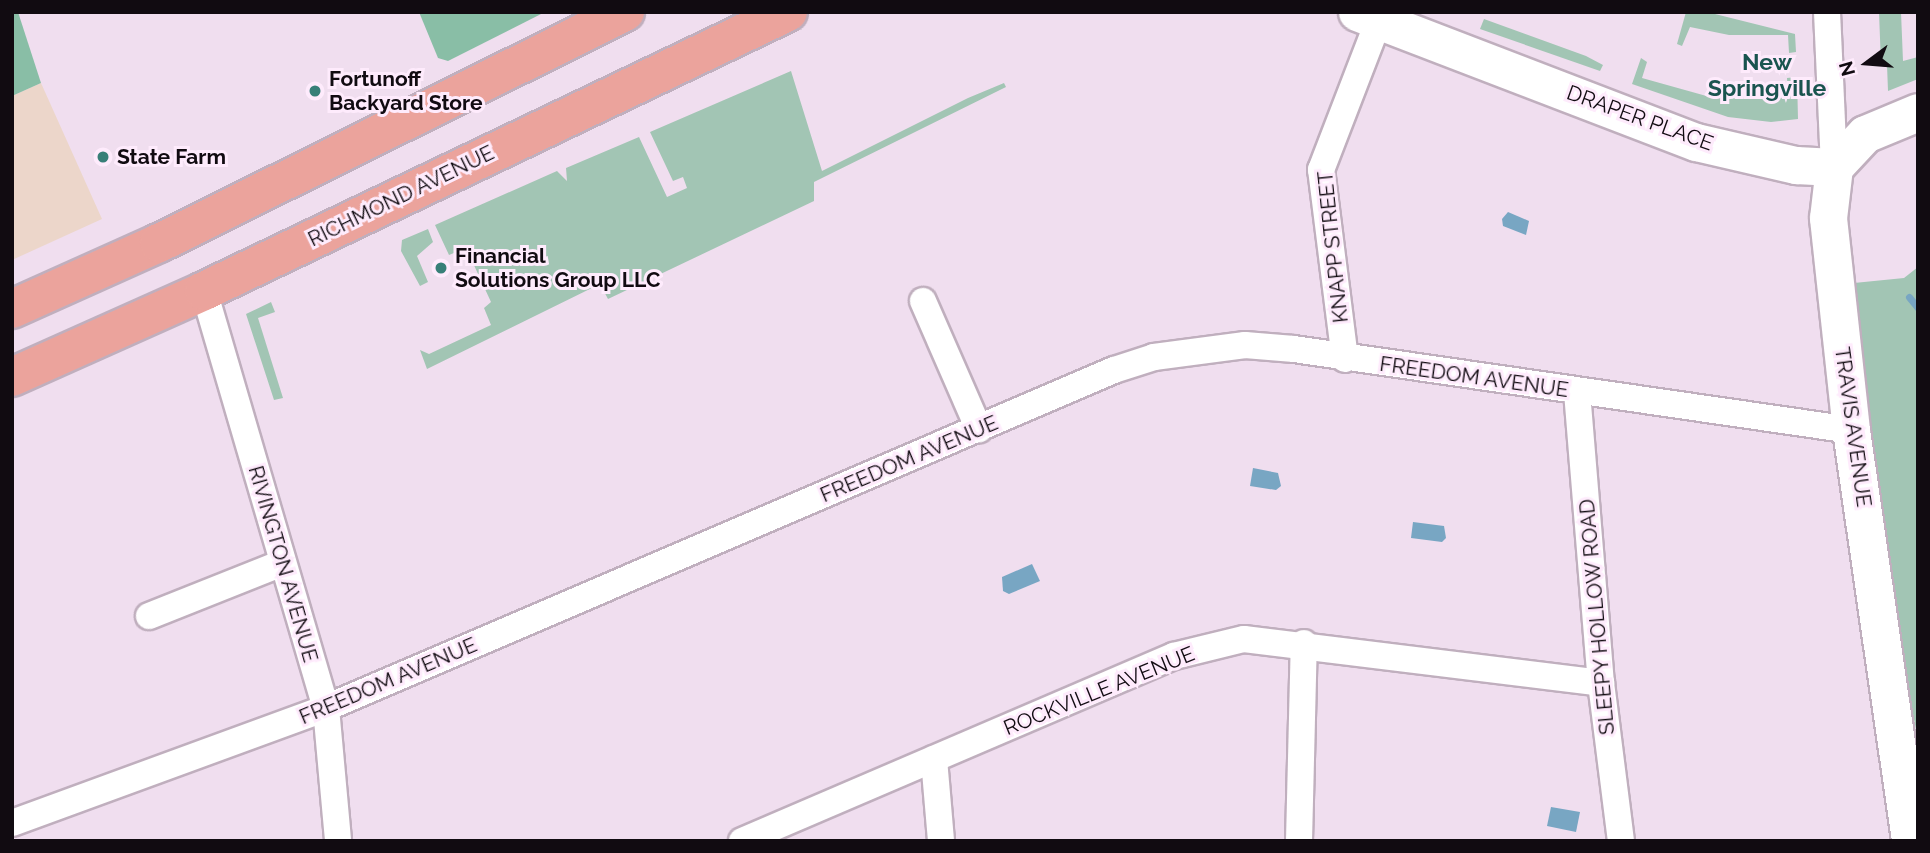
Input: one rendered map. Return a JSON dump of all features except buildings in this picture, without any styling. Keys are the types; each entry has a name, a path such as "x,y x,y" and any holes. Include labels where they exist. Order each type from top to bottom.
{"main road":[{"path":"12,309 159,243 625,12"},
{"name":"RICHMOND AVENUE","path":"12,377 204,291 788,12"}],"street":[{"name":"TRAVIS AVENUE","path":"1827,12 1834,167 1828,218 1851,430 1910,841"},
{"name":"DRAPER PLACE","path":"1368,16 1696,142 1796,164 1834,167"},
{"name":"KNAPP STREET","path":"1345,359 1321,170 1368,16"},
{"path":"1834,167 1865,134 1918,113"},
{"name":"RIVINGTON AVENUE","path":"204,291 326,708 338,841"},
{"path":"923,301 979,429"},
{"name":"FREEDOM AVENUE","path":"12,824 326,708 1114,370 1188,351 1245,345 1851,430"},
{"name":"SLEEPY HOLLOW ROAD","path":"1577,392 1601,683 1621,841"},
{"path":"149,616 282,563"},
{"name":"ROCKVILLE AVENUE","path":"742,841 1174,656 1244,639 1304,643 1601,683"},
{"path":"1299,841 1304,643"},
{"path":"934,759 941,841"}],"shaded area":[{"path":"41,83 102,219 12,260 12,96"}],"green space":[{"path":"12,12 18,12 41,83 12,96"},
{"path":"419,12 545,12 448,61 438,58"},
{"path":"1686,12 1707,12 1795,34 1796,52 1789,53 1788,35 1729,35 1690,27 1682,46 1677,44"},
{"path":"1879,12 1901,12 1903,61 1918,57 1918,79 1888,91 1887,65 1881,65"},
{"path":"1484,19 1586,56 1603,65 1600,71 1480,29"},
{"path":"1641,58 1647,62 1642,78 1710,97 1788,98 1787,78 1797,77 1798,119 1771,122 1728,117 1632,84"},
{"path":"791,71 822,171 968,98 1004,83 1006,87 814,182 814,201 608,299 600,284 427,369 420,350 429,354 491,325 484,308 491,302 466,248 449,255 435,225 557,171 567,181 566,168 639,137 667,197 687,188 683,177 673,181 650,132"},
{"path":"428,229 433,242 417,256 428,282 420,286 401,251 402,240"},
{"path":"1918,267 1918,740 1879,537 1851,297 1854,283 1904,278"},
{"path":"271,302 275,312 258,318 283,398 274,400 246,314"}],"water":[{"path":"1508,212 1529,221 1526,235 1503,226 1502,219"},
{"path":"1253,468 1278,473 1281,486 1276,490 1250,486"},
{"path":"1413,522 1444,526 1446,538 1442,542 1411,538"},
{"path":"1032,564 1040,581 1009,594 1003,591 1002,577"},
{"path":"1551,807 1580,812 1576,832 1547,826"}],"waterway":[{"path":"1909,297 1918,308"}],"place":[{"name":"Fortunoff Backyard Store","path":"315,91"},
{"name":"State Farm","path":"103,157"},
{"name":"Financial Solutions Group LLC","path":"441,268"}],"district":[{"name":"New Springville","path":"1767,75"}]}
